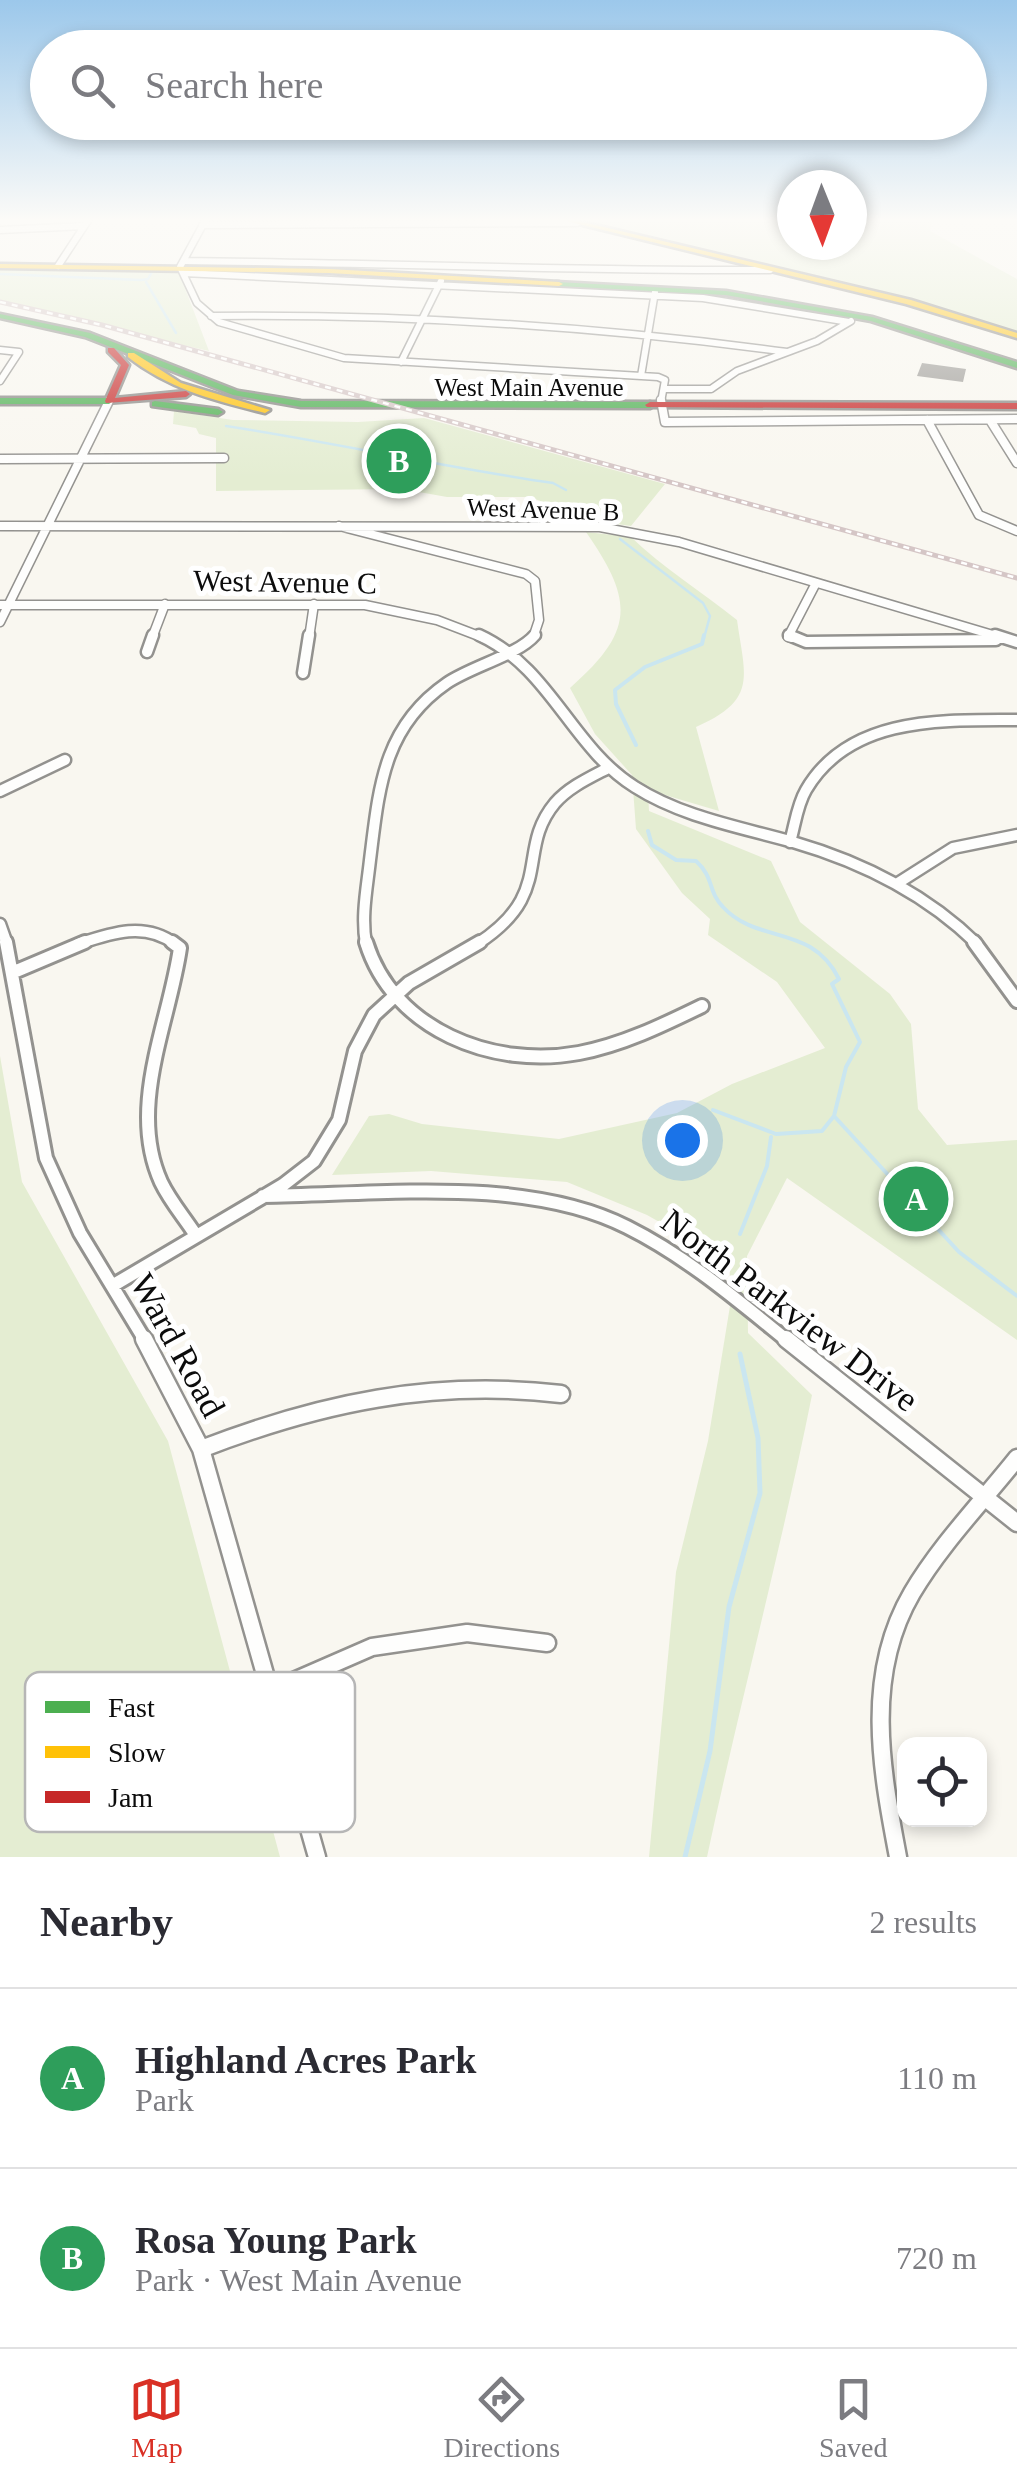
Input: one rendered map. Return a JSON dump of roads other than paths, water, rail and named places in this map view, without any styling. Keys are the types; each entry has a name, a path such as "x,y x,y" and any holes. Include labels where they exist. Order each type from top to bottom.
{"main road":[{"path":"794,306 1017,365"},
{"path":"920,306 1017,336"},
{"name":"West Main Avenue","path":"0,316 158,359 229,391 310,405 1017,409"},
{"name":"West Main Avenue","path":"60,330 128,353 159,379 188,394 230,406 288,412 663,407"},
{"path":"78,337 125,360 111,400"},
{"path":"999,359 1017,357"},
{"path":"0,401 111,400 188,394 310,405"},
{"path":"111,400 224,412 288,412"}],"street":[{"path":"199,306 211,316 249,333 344,358 663,379 663,407"},
{"path":"400,362 428,306"},
{"path":"641,376 653,306"},
{"path":"211,316 421,320 648,333 787,352"},
{"path":"663,407 711,389 737,371 854,319"},
{"path":"0,350 18,351 0,381"},
{"path":"0,622 4,605 50,526 111,400"},
{"path":"663,407 927,420 1017,419"},
{"path":"927,420 981,518 1017,532"},
{"path":"990,420 1017,463"},
{"path":"0,459 224,458"},
{"name":"West Avenue B","path":"0,526 614,529 679,542 1014,641"},
{"path":"339,526 526,574 535,581 539,629 532,639 429,697 401,726 382,766 366,943 394,996 412,1017 441,1034 473,1048 514,1056 565,1056 610,1048 702,1006"},
{"path":"816,583 788,637 806,642 1014,641"},
{"path":"147,652 164,604"},
{"path":"303,674 314,604"},
{"name":"West Avenue C","path":"4,605 314,604 404,611 476,634 542,681 590,751 608,768 680,812 790,842 898,883 926,900 972,938 1017,1001"},
{"path":"790,842 806,790 831,760 858,738 942,720 1017,720"},
{"path":"0,791 66,760"},
{"path":"112,1286 304,1170 326,1146 344,1110 360,1038 410,979 476,945 507,922 525,898 535,872 539,828 548,810 562,794 608,768"},
{"path":"898,883 913,869 965,842 1017,835"},
{"name":"Ward Road","path":"0,924 14,972 27,1074 46,1157 112,1286 182,1400 201,1449 266,1672"},
{"path":"14,972 123,931 148,929 167,934 180,948 147,1108 148,1143 160,1181 195,1234"},
{"name":"North Parkview Drive","path":"263,1196 479,1194 550,1200 624,1224 694,1266 1017,1523"},
{"path":"201,1449 314,1406 390,1390 471,1384 561,1394"},
{"path":"898,1857 880,1745 886,1658 911,1594 1017,1458"},
{"path":"315,1672 372,1647 467,1632 547,1643"},
{"name":"Ward Road","path":"311,1832 318,1857"}],"waterway":[{"path":"160,306 176,333"},
{"path":"226,426 553,483 566,490"},
{"path":"620,539 703,603 710,616 704,638"},
{"path":"636,745 616,704 615,690 645,667 702,644 704,635"},
{"path":"648,831 652,845 676,860 696,861 718,901 737,919 814,949 839,979 832,984 860,1042 846,1067 834,1116"},
{"path":"713,1110 776,1134 822,1131 834,1116"},
{"path":"834,1116 959,1252 1017,1296"},
{"path":"740,1234 767,1166 771,1137"},
{"path":"685,1857 710,1751 729,1607 760,1493 758,1438 740,1354"}],"railway":[{"path":"16,306 102,325 1017,578"}],"place":[{"name":"Rosa Young Park","path":"399,461"},
{"name":"Highland Acres Park","path":"916,1199"}]}
